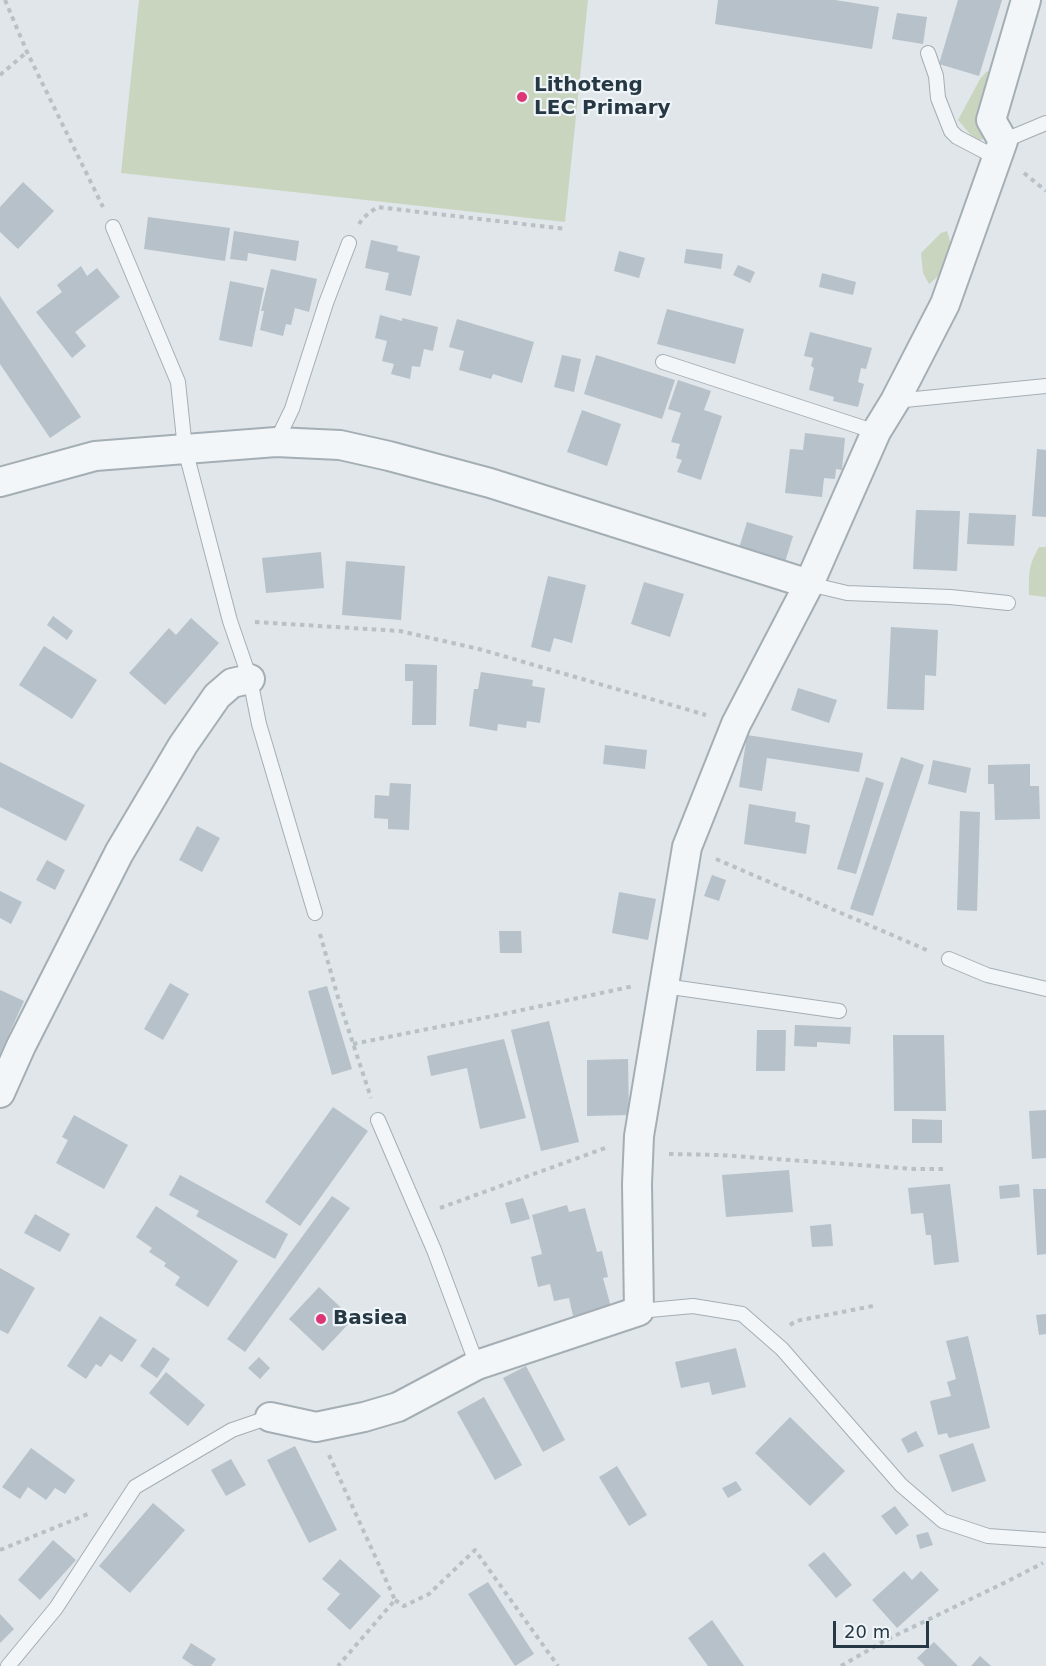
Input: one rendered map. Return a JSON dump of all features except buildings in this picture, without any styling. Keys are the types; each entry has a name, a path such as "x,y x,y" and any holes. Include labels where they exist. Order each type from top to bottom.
{"street":[{"path":"270,1417 316,1426 364,1417 398,1407 477,1365 639,1311 638,1145 687,847 736,724 808,584 876,432 945,304 1000,149 991,120 1026,0"},
{"path":"0,482 95,456 276,442 340,445 490,483 808,584"},
{"path":"0,1093 26,1035 119,853 183,745 217,696 231,683 250,678"}],"lane":[{"path":"928,53 936,76 938,98 951,131 957,137 1000,149 1046,123"},
{"path":"112,227 177,382 185,449 230,621 250,678 259,724 315,913"},
{"path":"276,442 292,409 326,303 349,243"},
{"path":"663,362 876,432"},
{"path":"895,400 1046,386"},
{"path":"808,584 847,593 950,597 1008,603"},
{"path":"949,959 987,975 1046,989"},
{"path":"664,986 839,1011"},
{"path":"378,1120 434,1250 477,1365"},
{"path":"639,1311 693,1306 741,1314 782,1349 901,1485 943,1521 988,1536 1046,1540"},
{"path":"8,1666 56,1608 135,1487 232,1430 270,1417"}],"path":[{"path":"5,0 27,52 112,227"},
{"path":"0,75 27,52"},
{"path":"349,243 363,218 377,207 566,230"},
{"path":"230,621 400,631 490,652 736,724"},
{"path":"687,847 949,959"},
{"path":"315,913 339,1001 378,1120"},
{"path":"353,1044 629,986 664,986"},
{"path":"419,1215 638,1145 720,1155 915,1169 945,1169"},
{"path":"770,1339 796,1321 873,1306"},
{"path":"316,1426 395,1600 404,1606 429,1594 475,1550 558,1666"},
{"path":"0,1550 99,1509"},
{"path":"841,1666 886,1640 1046,1562"},
{"path":"338,1666 395,1600"}],"green space":[{"path":"139,0 588,0 565,222 121,173"},
{"path":"995,70 987,132 984,139 976,141 958,120 980,79 986,72"},
{"path":"947,231 953,251 941,274 929,284 923,273 921,253 941,233"},
{"path":"1039,547 1046,547 1046,597 1029,595 1030,570"}],"place":[{"name":"Lithoteng LEC Primary","path":"522,97"},
{"name":"Basiea","path":"321,1319"}]}
